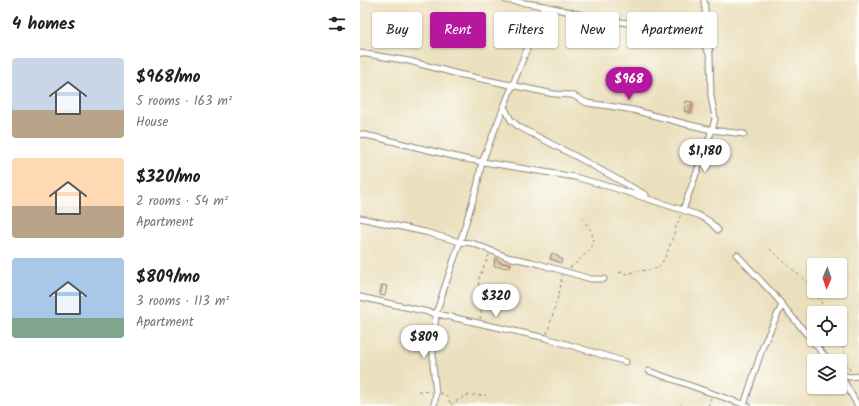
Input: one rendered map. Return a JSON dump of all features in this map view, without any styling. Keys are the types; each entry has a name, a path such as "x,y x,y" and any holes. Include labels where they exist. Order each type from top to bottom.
{"street":[{"path":"506,0 544,6 596,18 646,26 692,36 702,42 710,55"},
{"path":"681,210 715,119 711,96 710,55 704,0"},
{"path":"434,406 436,393 433,348 436,314 477,187 482,162 544,6"},
{"path":"360,53 408,61 458,74 554,94 571,95 587,103 633,110 712,130 744,134"},
{"path":"504,107 512,120 520,127 646,195 681,210"},
{"path":"360,134 465,159 575,177 598,183 703,217 718,230"},
{"path":"360,218 425,232 460,242 472,243 507,257 532,262 591,279 604,279"},
{"path":"737,255 823,354"},
{"path":"360,297 546,338 626,362"},
{"path":"649,371 746,405 763,346 782,305"},
{"path":"847,376 857,377"},
{"path":"847,386 858,406"}],"path":[{"path":"619,272 627,274 654,268 658,269 665,259 674,236 681,210"},
{"path":"546,338 564,271 575,264 593,246 594,238 591,230 580,216"},
{"path":"770,249 807,283"},
{"path":"477,323 480,320 482,309 482,307 477,303 479,278 490,250"},
{"path":"844,346 846,364 857,377"},
{"path":"418,391 444,394 449,400 451,406 457,400 468,396 486,395"},
{"path":"708,406 713,394"}],"building":[{"path":"686,101 693,102 691,113 684,111"},
{"path":"552,253 562,259 561,263 550,259"},
{"path":"495,258 500,261 500,263 511,264 510,268 494,266"},
{"path":"382,285 387,286 385,296 380,295"}]}
